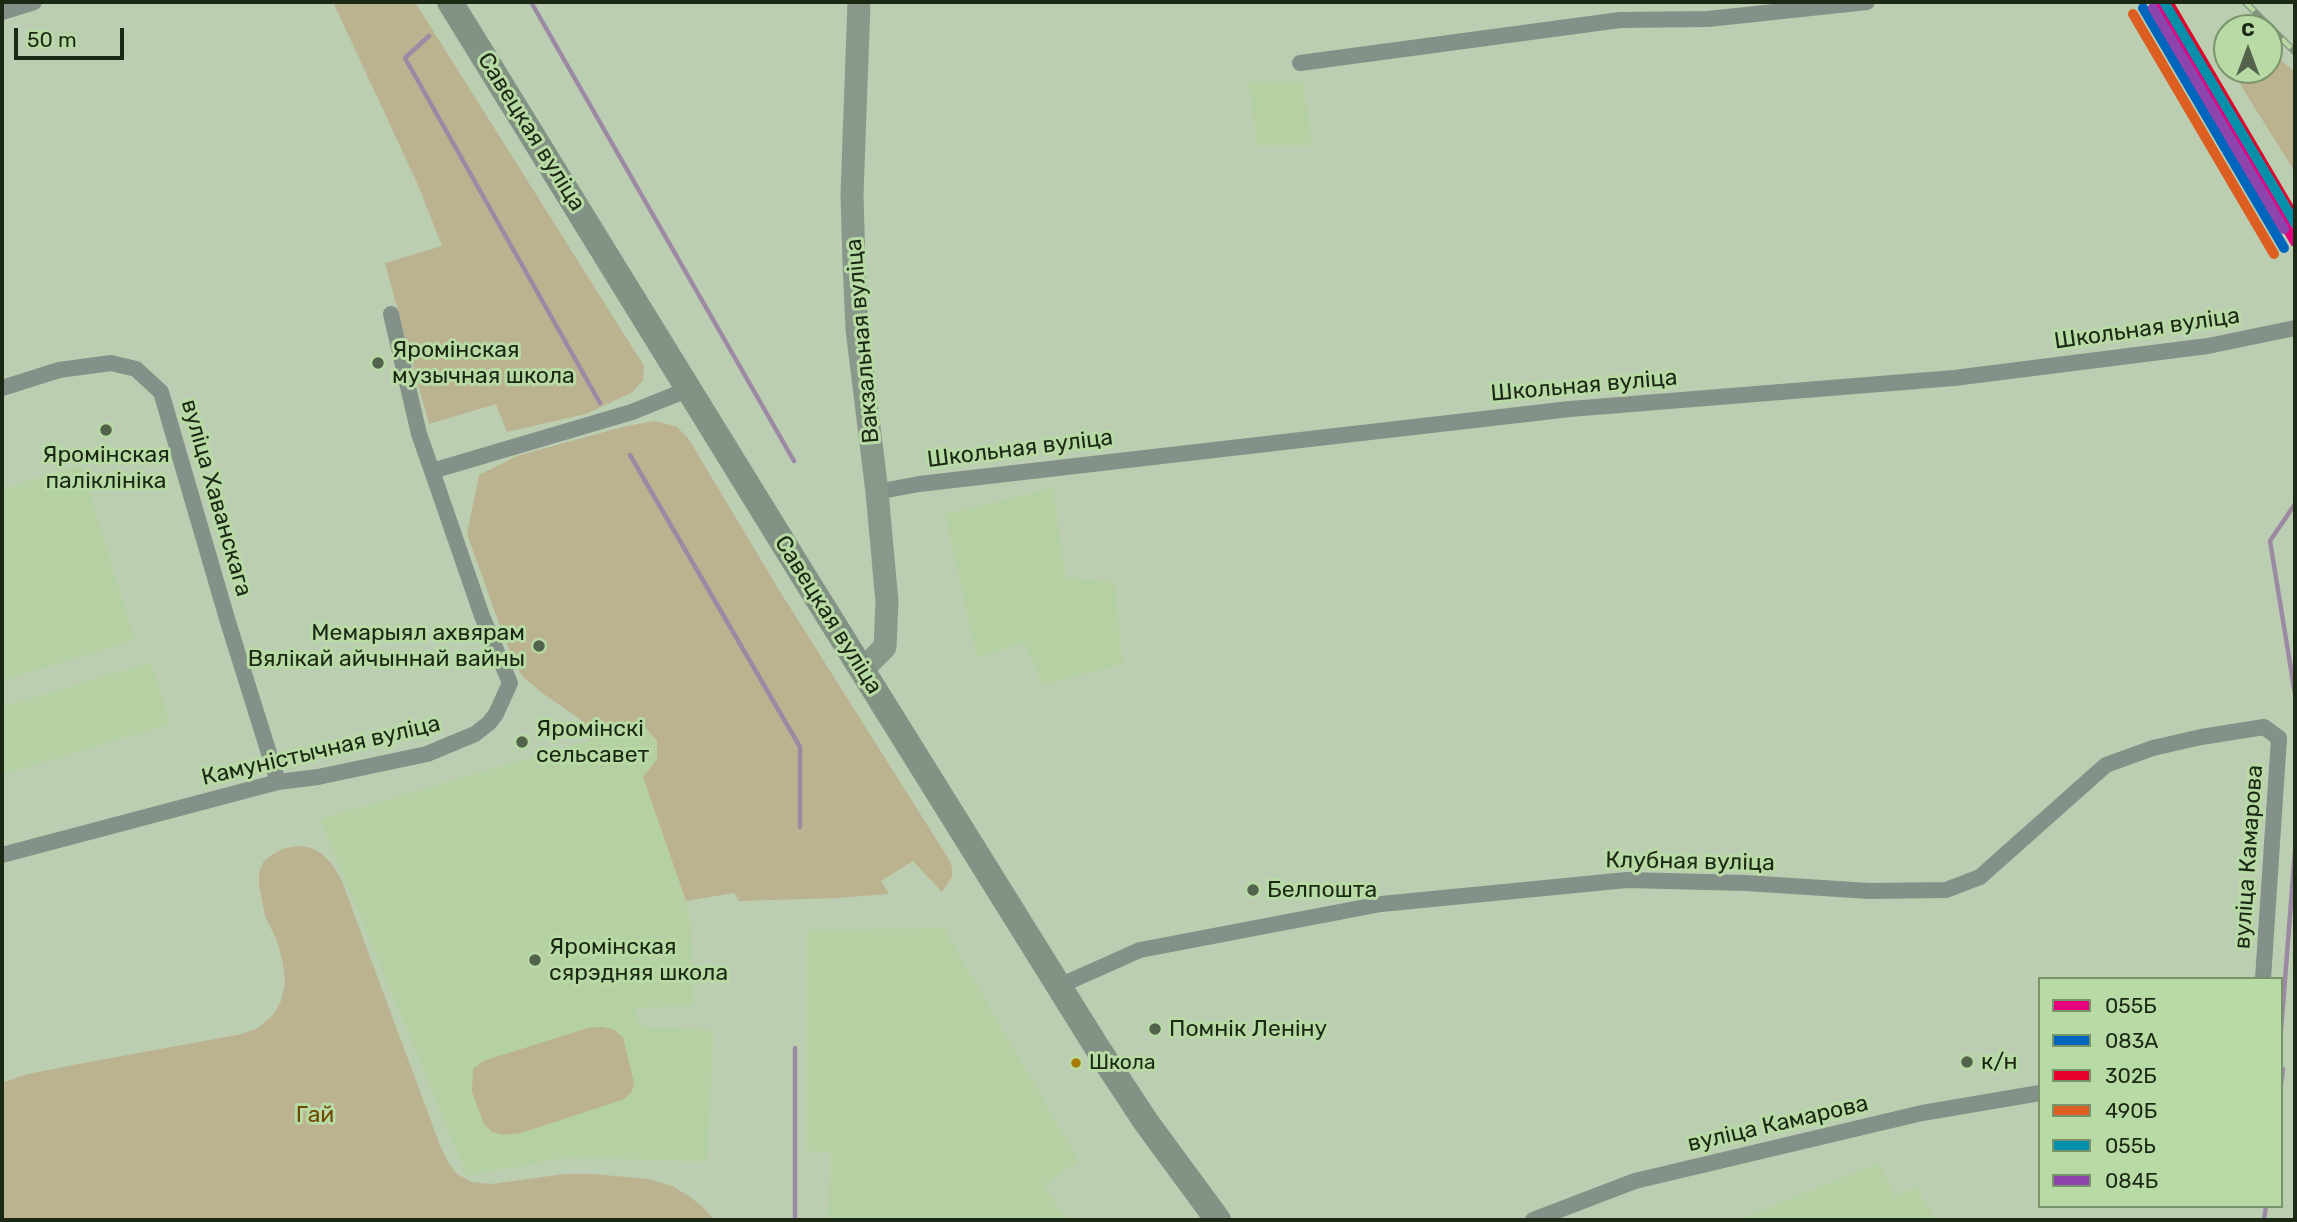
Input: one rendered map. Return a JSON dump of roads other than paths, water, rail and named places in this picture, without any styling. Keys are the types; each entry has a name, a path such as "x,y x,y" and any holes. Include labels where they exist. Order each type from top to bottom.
{"main road":[{"name":"Савецкая вуліца","path":"450,2 1059,986 1146,1122 1218,1220"}],"street":[{"path":"2,12 34,2"},
{"name":"Вакзальная вуліца","path":"859,2 852,195 857,329 887,602 885,647 862,670"},
{"path":"1300,64 1620,20 1708,19 1867,2"},
{"name":"Камуністычная вуліца","path":"2,855 278,782 354,770 427,754 475,734 496,714 510,683 482,616 419,433 391,314"},
{"name":"Школьная вуліца","path":"877,492 933,482 1570,409 1954,378 2208,346 2295,328"},
{"name":"вуліца Хаванскага","path":"2,388 59,370 111,363 136,369 161,392 278,782"},
{"path":"432,471 632,412 689,389"},
{"name":"Клубная вуліца","path":"1059,986 1140,950 1381,904 1627,880 1746,883 1869,891 1946,890 1979,877 2106,765 2152,748 2246,729 2264,727 2279,738"},
{"name":"вуліца Камарова","path":"2263,977 2279,738"},
{"name":"вуліца Камарова","path":"1533,1220 1635,1181 1922,1113 2038,1093"}],"waterway":[{"path":"531,2 794,461"},
{"path":"429,36 405,58 600,403"},
{"path":"630,455 800,747 800,827"},
{"path":"2295,504 2270,541 2295,694"},
{"path":"2283,1005 2295,851"},
{"path":"795,1048 795,1220"},
{"path":"2264,1220 2266,1208"}],"railway":[{"path":"2245,2 2295,52"}],"place":[{"name":"Яромінская музычная школа","path":"378,363"},
{"name":"Яромінская паліклініка","path":"106,430"},
{"name":"Мемарыял ахвярам Вялікай айчыннай вайны","path":"539,646"},
{"name":"Яромінскі сельсавет","path":"522,742"},
{"name":"Белпошта","path":"1253,890"},
{"name":"Яромінская сярэдняя школа","path":"535,960"},
{"name":"Помнік Леніну","path":"1155,1029"},
{"name":"к/н","path":"1967,1062"},
{"name":"Школа","path":"1076,1063"}],"park label":[{"name":"Гай","path":"315,1115"}]}
